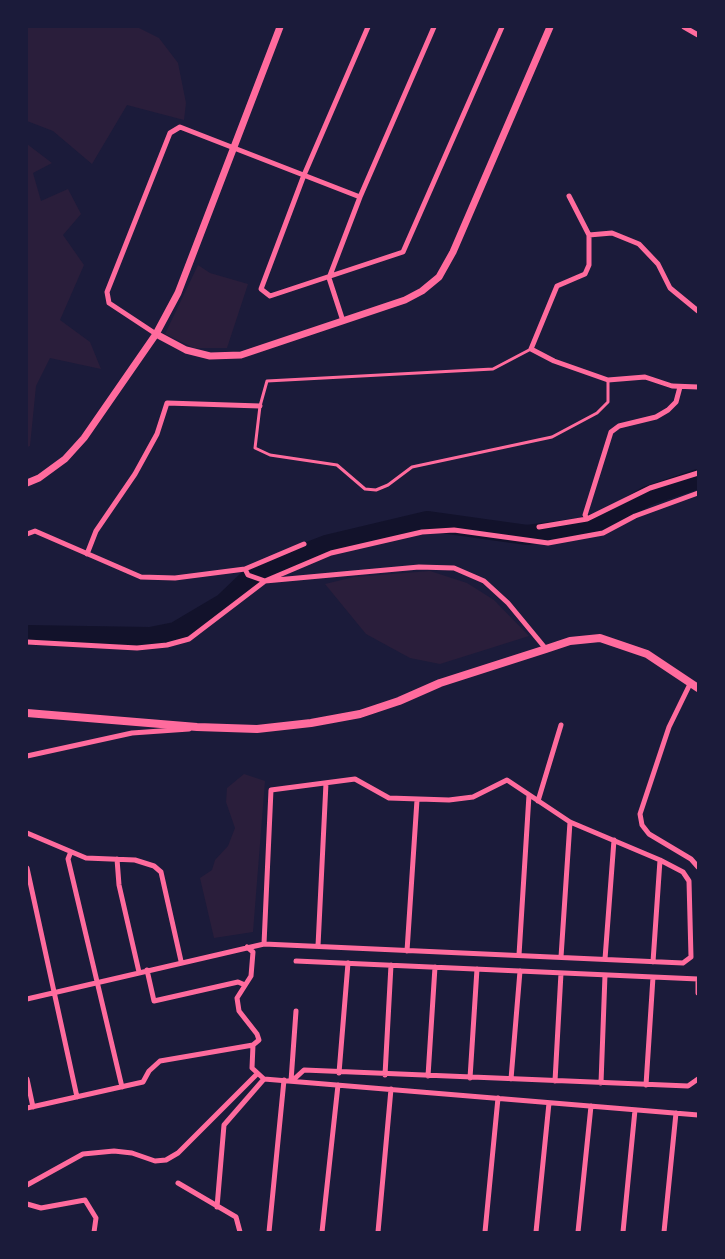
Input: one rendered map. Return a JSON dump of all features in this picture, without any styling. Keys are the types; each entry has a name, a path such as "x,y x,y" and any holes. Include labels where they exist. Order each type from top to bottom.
{"main road":[{"path":"27,713 197,727 257,729 360,714 399,701 440,683 570,641 600,638 647,654 698,688"}],"street":[{"path":"27,483 39,478 65,459 84,438 156,334 178,293 280,27"},
{"path":"368,27 303,175 261,289 270,296 403,252 502,27"},
{"path":"343,321 329,278 360,197 434,27"},
{"path":"360,197 180,127 170,133 107,292 109,303 186,351 210,356 241,355 405,300 422,291 439,277 550,27"},
{"path":"684,27 698,35"},
{"path":"569,196 589,236 589,265 585,274 556,286 531,350 554,361 608,380 645,377 680,387 698,387"},
{"path":"589,236 612,233 639,244 658,264 670,288 698,311"},
{"path":"587,519 585,515 611,432 619,426 656,417 668,410 676,402 680,387"},
{"path":"87,554 96,531 135,474 157,434 167,403 260,406"},
{"path":"539,526 587,519 650,488 698,473"},
{"path":"27,642 137,648 178,642 189,639 265,581 287,569 331,553 422,531 454,530 548,543 603,533 635,516 698,493"},
{"path":"27,534 35,531 141,577 175,578 244,569 304,544"},
{"path":"244,569 248,575 265,581 419,567 454,568 483,581 500,596 546,649"},
{"path":"690,684 669,727 640,814 642,825 650,834 691,859 698,867"},
{"path":"538,801 561,725"},
{"path":"27,756 112,737 197,727"},
{"path":"27,999 181,961 264,944 683,963 691,957 689,881 683,872 660,860 570,822 507,780 472,796 417,800 389,798 355,779 271,790 264,944"},
{"path":"318,946 326,783"},
{"path":"519,956 529,795"},
{"path":"407,951 417,800"},
{"path":"561,957 570,822"},
{"path":"27,833 70,854 86,858 135,860 154,866 160,872 181,961"},
{"path":"605,959 614,840"},
{"path":"70,854 68,859 122,1087"},
{"path":"117,859 119,885 139,972"},
{"path":"653,962 660,860"},
{"path":"27,868 77,1097"},
{"path":"690,898 698,897"},
{"path":"27,1079 30,1108 143,1082 149,1071 160,1061 253,1045 258,1040 257,1034 239,1011 237,998 251,976 253,952 247,947"},
{"path":"296,961 698,979 698,993"},
{"path":"339,1073 348,963"},
{"path":"385,1075 391,965"},
{"path":"428,1076 435,967"},
{"path":"470,1078 477,969"},
{"path":"147,970 154,1001 238,982 245,986"},
{"path":"511,1079 520,971"},
{"path":"555,1081 561,973"},
{"path":"601,1083 605,975"},
{"path":"646,1084 653,977"},
{"path":"291,1081 296,1011"},
{"path":"253,1045 252,1068 264,1079 698,1115"},
{"path":"291,1081 304,1070 688,1086 698,1079"},
{"path":"27,1185 83,1154 114,1151 132,1153 155,1161 166,1160 178,1153 257,1074"},
{"path":"217,1207 224,1125 264,1079"},
{"path":"269,1232 284,1080"},
{"path":"322,1232 338,1085"},
{"path":"378,1232 391,1089"},
{"path":"485,1232 498,1098"},
{"path":"536,1232 549,1103"},
{"path":"579,1232 591,1106"},
{"path":"623,1232 635,1110"},
{"path":"664,1232 676,1113"},
{"path":"178,1183 236,1218 240,1232"},
{"path":"27,1204 41,1208 86,1200 96,1218 94,1232"}],"lane":[{"path":"531,350 493,369 267,381 260,406 255,448 270,455 337,465 364,489 376,490 388,485 412,467 552,437 597,413 608,402 608,380"}],"shaded area":[{"path":"27,27 137,27 159,38 178,63 186,103 184,120 127,105 92,164 53,131 27,121"},
{"path":"27,144 52,163 33,173 41,201 68,189 81,214 63,235 84,265 60,320 90,342 101,369 50,358 36,386 30,446 27,447"},
{"path":"198,265 210,273 248,284 227,348 194,348 165,334"},
{"path":"430,571 467,583 494,600 529,636 440,664 410,658 366,634 325,584 354,577"},
{"path":"244,774 265,781 253,932 214,938 200,878 212,870 215,860 228,846 235,828 226,802 227,788"}],"waterway":[{"path":"27,635 150,637 175,632 224,603 247,581 282,562 326,545 427,521 527,535 580,528 613,517 647,496 698,479"}]}
